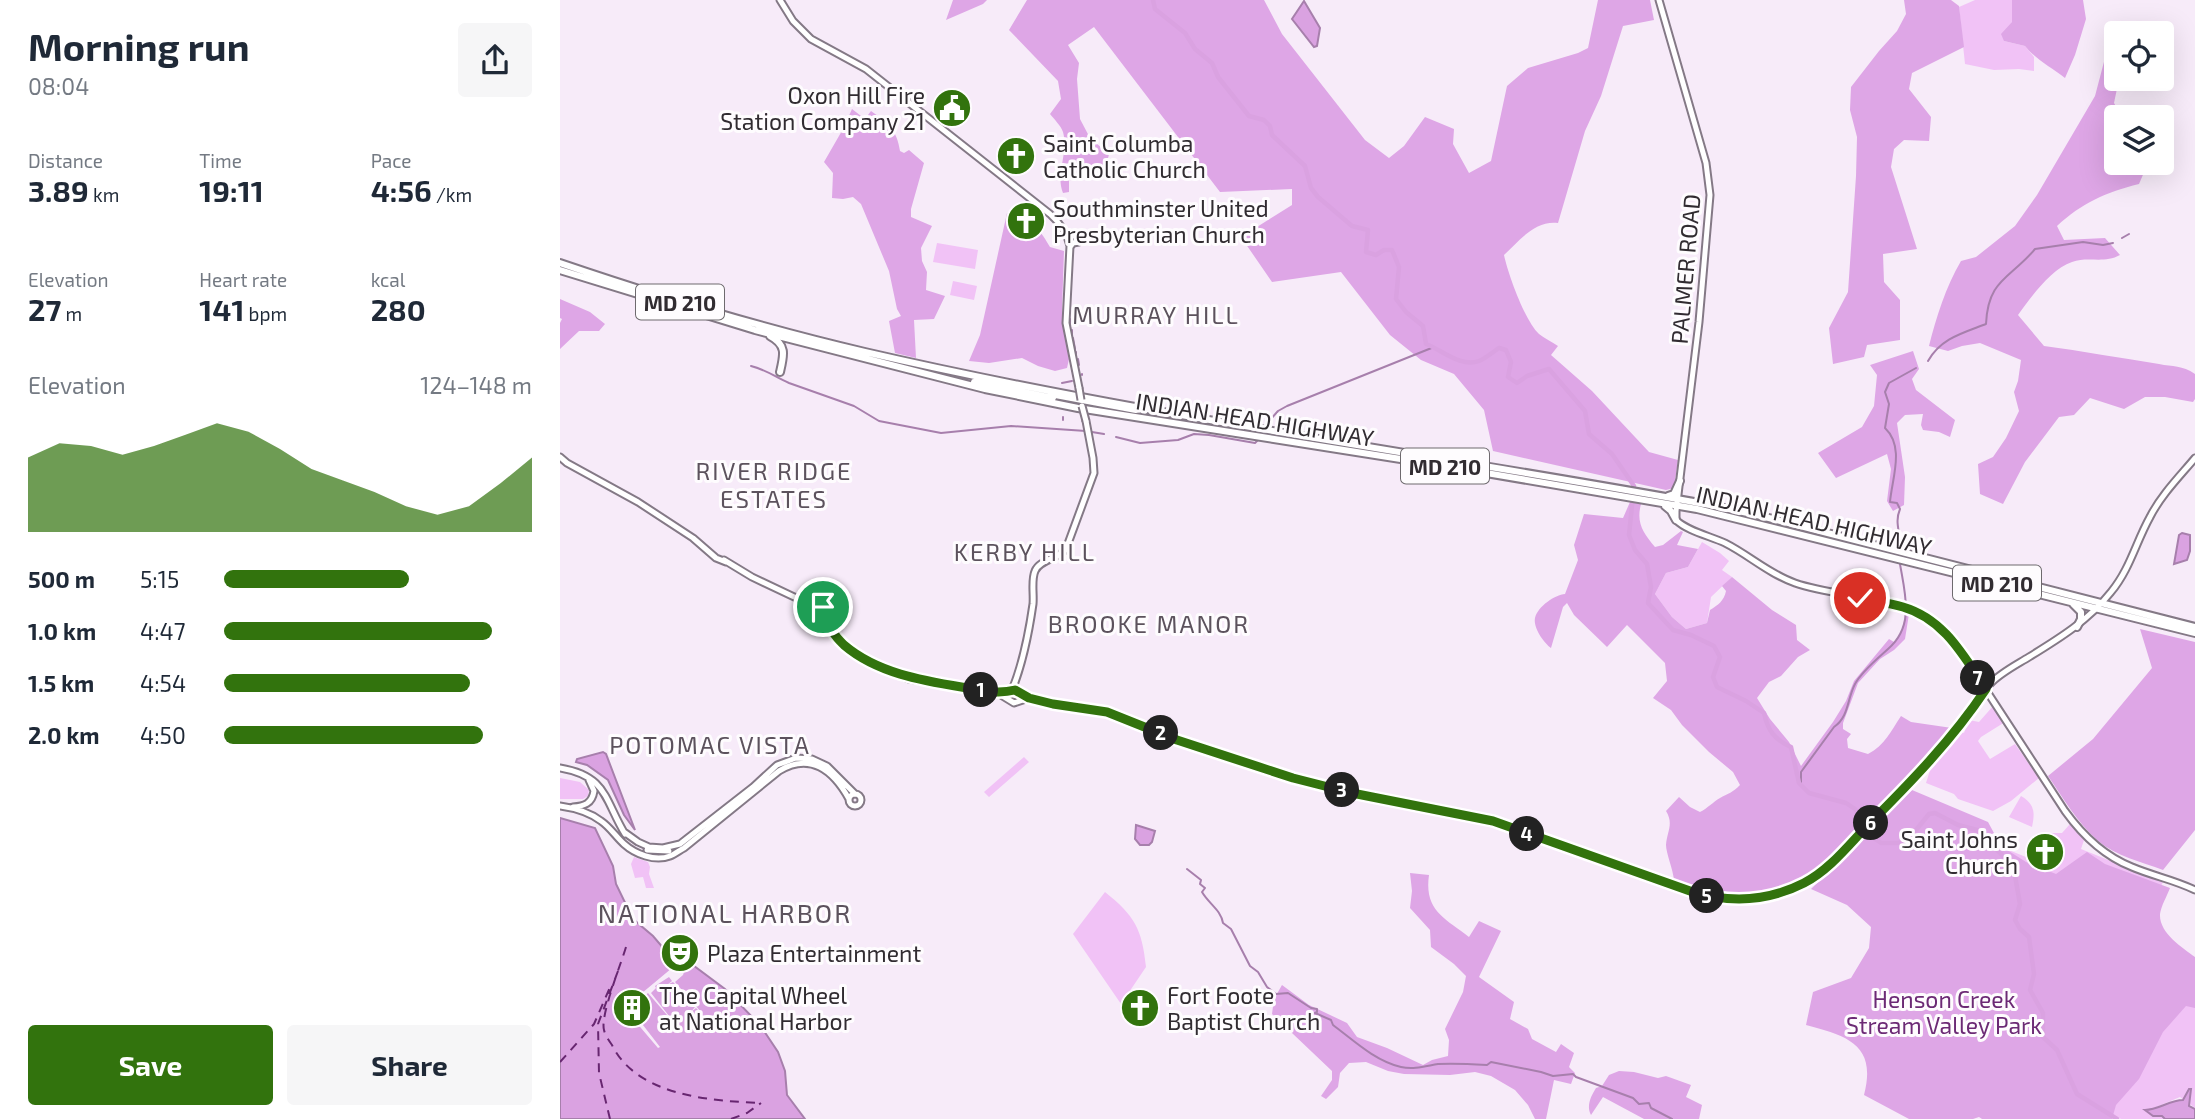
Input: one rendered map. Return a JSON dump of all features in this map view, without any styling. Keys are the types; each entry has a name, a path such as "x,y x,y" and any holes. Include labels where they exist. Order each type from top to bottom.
{"highway":[{"name":"INDIAN HEAD HIGHWAY","path":"560,263 661,296 777,329 922,364 1241,425 1555,478 1628,494"},
{"name":"INDIAN HEAD HIGHWAY","path":"560,270 755,330 1043,401 1628,494 1666,497 1718,514 2195,633"},
{"path":"755,330 775,339 782,346 785,355 780,372"},
{"path":"922,364 1082,403 1241,425"},
{"path":"945,378 1210,429"},
{"path":"1666,497 1674,494 1680,481"},
{"name":"INDIAN HEAD HIGHWAY","path":"1636,495 1653,501 1678,502 1757,515 2195,627"},
{"path":"1653,501 1669,508 1676,520"},
{"path":"2062,600 2080,609 2081,619 2077,627"}],"main road":[{"path":"780,0 795,23 811,39 866,69 1050,214 1067,237 1070,247 1065,314 1067,334 1094,464 1092,480 1065,551 1036,570 1032,608 1014,695"},
{"name":"PALMER ROAD","path":"1659,0 1706,163 1710,195 1700,316 1676,520"},
{"path":"1070,247 1079,242"},
{"path":"814,609 823,607 822,617 844,645 905,678 1063,702 1065,705 1107,712 1265,769 1352,793 1493,821 1690,891 1718,898 1764,897 1796,886 1822,871 1940,750 1986,689 2003,673 2077,627 2103,603 2129,565 2152,512 2195,458"},
{"path":"562,461 638,502 716,558 805,602 814,609 815,618 822,617"},
{"path":"1676,520 1727,544 1791,581 1904,607 1931,620 1950,636 2065,811 2087,837 2106,854 2122,863 2195,890"},
{"path":"570,807 601,821 624,845 635,852 654,857 670,856 695,841 782,769 796,763 816,765 852,796 827,766 803,757 786,760 777,765 737,806"},
{"path":"560,768 584,774 594,780 602,789 624,832 642,848 655,852 675,852"},
{"path":"560,806 587,805 594,796 593,784 584,774"},
{"path":"624,832 649,847 672,847 687,839 753,787"}],"shaded area":[{"path":"1975,0 2012,0 2012,22 2004,41 2025,46 2034,57 2034,71 1994,70 1965,64 1959,7"},
{"path":"1304,1 1320,28 1317,46 1314,47 1292,19"},
{"path":"937,243 978,250 975,269 933,262"},
{"path":"953,281 977,286 974,300 950,295"},
{"path":"2179,535 2190,535 2190,551 2187,560 2174,564"},
{"path":"1702,542 1729,561 1722,570 1732,577 1711,597 1707,623 1686,629 1672,617 1655,594 1666,573 1688,567"},
{"path":"1994,705 2005,722 1978,741 1990,759 2015,744 2039,778 2011,801 1993,811 1958,799 1954,794 1926,783 1932,764 1960,731 1964,733 1969,720 1979,722"},
{"path":"603,752 635,830 624,815 608,780 587,765 576,762 577,759"},
{"path":"1024,757 1029,762 989,797 984,792"},
{"path":"560,778 580,782 589,790 588,796 583,799 560,799"},
{"path":"2021,796 2033,809 2032,827 2009,817"},
{"path":"560,818 595,828 613,866 616,884 633,919 653,936 676,963 690,963 725,989 760,1025 778,1052 785,1071 787,1095 805,1119 560,1119"},
{"name":"Henson Creek Stream Valley Park","path":"2070,824 2084,840 2081,849 2163,882 2137,935 2195,964 2195,1108 2180,1097 2154,1108 2169,1119 2121,1119 2106,1111 1996,845 2031,859 2039,833 2062,833"},
{"path":"1136,825 1155,831 1149,845 1140,845 1135,839"},
{"path":"634,857 648,862 654,888 646,888 643,877 635,878 631,864"},
{"path":"1105,892 1135,924 1146,967 1121,1004 1073,934"},
{"path":"2189,1089 2189,1106 2195,1109 2195,1119 2165,1119 2162,1116 2153,1116 2145,1110 2183,1100"}],"green space":[{"path":"953,0 987,0 946,20"},
{"path":"1027,0 1264,0 1282,34 1365,140 1389,158 1404,146 1425,117 1454,129 1453,144 1469,173 1491,161 1507,86 1528,68 1588,48 1598,0 1650,0 1654,20 1623,26 1601,96 1585,131 1558,223 1535,228 1504,255 1513,285 1528,319 1539,334 1558,346 1551,355 1592,391 1649,452 1678,460 1674,488 1666,490 1493,451 1484,410 1454,374 1421,360 1390,335 1341,272 1272,282 1241,237 1292,205 1292,189 1220,192 1094,27 1068,45 1079,63 1077,79 1080,119 1090,138 1109,154 1106,167 1069,176 1069,192 1063,193 1060,178 1064,140 1062,130 1050,114 1061,99 1058,81 1009,30"},
{"path":"1904,0 1951,0 1959,6 1964,47 1912,73 1909,89 1931,117 1929,141 1904,140 1894,149 1891,167 1917,249 1883,254 1884,282 1900,300 1900,340 1867,345 1864,357 1833,364 1829,328 1848,292 1856,176 1857,137 1850,110 1851,87 1897,31 1906,14"},
{"path":"2012,0 2083,0 2086,19 2065,78 2025,46 2004,41 2001,34 2012,22"},
{"path":"2104,62 2104,91 2116,91 2115,105 2104,105 2104,175 2143,175 2139,184 2095,199 2057,226 2064,240 2105,238 2120,255 2108,259 2078,260 2064,266 2042,284 2018,315 2044,346 2190,371 2195,374 2195,399 2193,402 2145,397 2124,409 2090,398 2074,415 2059,417 2025,462 2003,504 1980,494 1978,464 1993,457 2019,411 2014,392 2021,360 1980,343 1948,351 1929,346 1942,302 1961,261 1976,257 2015,226 2037,195 2095,96"},
{"path":"852,109 865,119 871,111 877,115 894,132 900,151 904,153 909,150 924,163 911,217 932,226 921,248 922,261 927,272 926,290 945,296 934,319 914,320 916,358 895,353 889,321 901,316 889,271 861,204 853,197 832,198 833,173 824,162"},
{"path":"1007,213 1023,228 1033,228 1040,232 1050,247 1064,251 1062,310 1069,359 1067,368 1055,371 1022,358 989,363 969,361 980,335"},
{"path":"560,299 590,312 605,324 599,331 579,331 560,349"},
{"path":"1913,351 1919,369 1912,379 1916,390 1955,420 1950,437 1923,430 1923,414 1905,415 1897,423 1905,477 1904,505 1893,511 1887,501 1891,469 1887,454 1836,478 1818,453 1862,427 1874,406 1877,375 1870,365"},
{"path":"1630,502 1641,504 1639,517 1642,527 1655,547 1663,545 1681,531 1683,532 1677,545 1698,549 1688,567 1666,573 1655,594 1672,617 1686,629 1707,623 1710,610 1725,594 1722,586 1732,577 1772,610 1796,625 1797,640 1810,650 1798,657 1781,676 1769,682 1757,698 1789,742 1801,766 1833,722 1854,681 1889,639 1894,642 1897,639 1905,612 1909,614 1905,639 1880,659 1858,683 1843,723 1843,729 1851,734 1847,739 1848,748 1868,754 1883,742 1901,716 1911,722 1952,728 1908,780 1826,861 1796,881 1779,888 1762,892 1727,892 1674,880 1666,848 1670,824 1666,811 1679,797 1700,812 1740,785 1733,772 1682,725 1671,710 1653,698 1667,681 1665,663 1627,625 1607,647 1574,615 1567,603 1563,607 1551,648 1537,631 1535,618 1543,605 1565,594 1578,560 1574,545 1584,514 1623,518"},
{"path":"2140,629 2195,642 2195,830 2163,870 2121,855 2098,841 2077,818 2048,776 2093,739 2152,668"},
{"path":"1912,790 1988,822 2001,846 2026,862 2056,874 2087,852 2105,864 2170,888 2160,914 2161,921 2172,939 2195,957 2195,1008 2186,1006 2163,1032 2139,1079 2116,1105 2112,1119 1909,1119 1864,1095 1866,1065 1856,1045 1835,1034 1806,1025 1813,992 1851,978 1869,948 1871,927 1847,905 1811,889"},
{"path":"1410,873 1429,875 1428,887 1433,905 1444,918 1469,937 1479,921 1501,931 1479,977 1514,1002 1510,1019 1528,1029 1532,1039 1556,1052 1561,1044 1574,1053 1569,1067 1575,1073 1571,1084 1554,1080 1546,1119 1535,1119 1528,1105 1515,1090 1491,1076 1475,1072 1450,1075 1404,1074 1366,1062 1349,1063 1340,1073 1338,1087 1326,1099 1321,1096 1332,1080 1332,1071 1272,1014 1274,999 1282,985 1309,1005 1347,1023 1357,1037 1423,1065 1448,1056 1449,1040 1445,1029 1463,992 1466,976 1431,947 1430,930 1410,908"},
{"path":"1619,1071 1658,1078 1666,1076 1691,1085 1686,1097 1702,1105 1699,1119 1644,1119 1603,1097 1591,1115 1589,1105 1596,1088 1602,1086 1609,1075"}],"pier":[{"path":"684,958 686,960 679,966 684,972 683,975 675,982 701,1012 695,1017 699,1011 696,1008 690,1013 695,1007 692,1004 687,1008 691,1003 688,999 683,1004 687,998 684,995 679,999 683,994 680,991 675,995 680,990 677,986 671,990 676,985 673,982 667,985 672,981 669,977 655,986 651,993 680,1030 648,993 636,1003 641,1009 636,1016 660,1047 658,1048 624,1008"}],"waterway":[{"path":"1153,0 1155,9 1185,33 1195,49 1212,63 1218,77 1249,116 1264,120 1270,126 1272,135 1305,166 1311,188 1318,197 1352,226 1368,230 1366,252 1376,255 1384,250 1392,250 1399,267 1396,299 1406,312 1423,326 1426,344 1472,363 1499,348 1506,350 1511,362 1508,377 1517,383 1527,376 1549,369 1585,411 1589,434 1612,454 1634,486 1629,535 1635,550 1647,564 1651,587 1648,603 1673,630 1714,646 1720,657 1713,677 1717,687 1764,713 1773,734 1791,747 1799,783 1809,793 1846,803 1855,809 1872,837 1881,843 1908,840 1929,814 1935,813 1958,825 1977,830 2003,856 2015,876 2020,904 2015,920 2029,937 2034,974 2030,990 2043,1013 2043,1037 2057,1050 2077,1094 2117,1119"},
{"path":"2122,238 2129,234"},
{"path":"1928,361 1946,342 1986,324 1991,298 1996,288 2035,249 2083,242 2103,245 2113,243"},
{"path":"1070,319 1071,325"},
{"path":"1072,330 1072,335"},
{"path":"1073,338 1075,349"},
{"path":"1269,421 1287,406 1434,347"},
{"path":"1078,359 1079,365"},
{"path":"751,366 854,406 879,421 941,433 1011,426 1086,431"},
{"path":"1900,541 1900,509 1897,503 1890,502 1896,453 1891,436 1885,428 1889,404 1885,392 1889,383 1916,368"},
{"path":"1062,383 1072,381"},
{"path":"1092,432 1104,434"},
{"path":"1116,437 1140,443 1178,440 1194,434 1255,443 1258,440"},
{"path":"1801,785 1801,772 1839,723 1858,679 1888,649 1902,630 1906,609 1900,564"},
{"path":"1187,869 1201,880 1200,884 1205,888 1202,892 1220,914 1223,923 1231,929 1250,966 1258,972 1267,987 1276,994 1288,993 1317,1009 1315,1013 1331,1020 1333,1025 1348,1037 1382,1060 1406,1068 1438,1064 1487,1065 1491,1062 1553,1076 1573,1074 1633,1098 1639,1104 1649,1103 1651,1108 1672,1119"}],"ferry route":[{"path":"626,947 604,1023 606,1036 624,1062 639,1075 677,1092 720,1100 761,1103"},
{"path":"610,1119 599,1073 598,1024 618,971"},
{"path":"560,1062 594,1024 611,985"},
{"path":"731,1119 747,1113 761,1103"}],"place":[{"name":"Oxon Hill Fire Station Company 21","path":"952,108"},
{"name":"Saint Columba Catholic Church","path":"1016,156"},
{"name":"Southminster United Presbyterian Church","path":"1026,221"},
{"name":"Saint Johns Church","path":"2045,852"},
{"name":"Plaza Entertainment","path":"680,953"},
{"name":"The Capital Wheel at National Harbor","path":"632,1008"},
{"name":"Fort Foote Baptist Church","path":"1140,1008"}],"district":[{"name":"MURRAY HILL","path":"1156,314"},
{"name":"RIVER RIDGE ESTATES","path":"774,484"},
{"name":"KERBY HILL","path":"1025,551"},
{"name":"BROOKE MANOR","path":"1149,623"},
{"name":"POTOMAC VISTA","path":"710,744"},
{"name":"NATIONAL HARBOR","path":"725,912"}],"route":[{"path":"823,607 829,628 844,645 886,669 921,680 994,692 1009,693 1015,690 1029,698 1053,704 1107,712 1180,742 1284,775 1352,793 1493,821 1698,894 1741,899 1783,892 1817,875 1828,866 1922,771 1986,689 1954,641 1931,620 1903,607 1860,598"}]}
